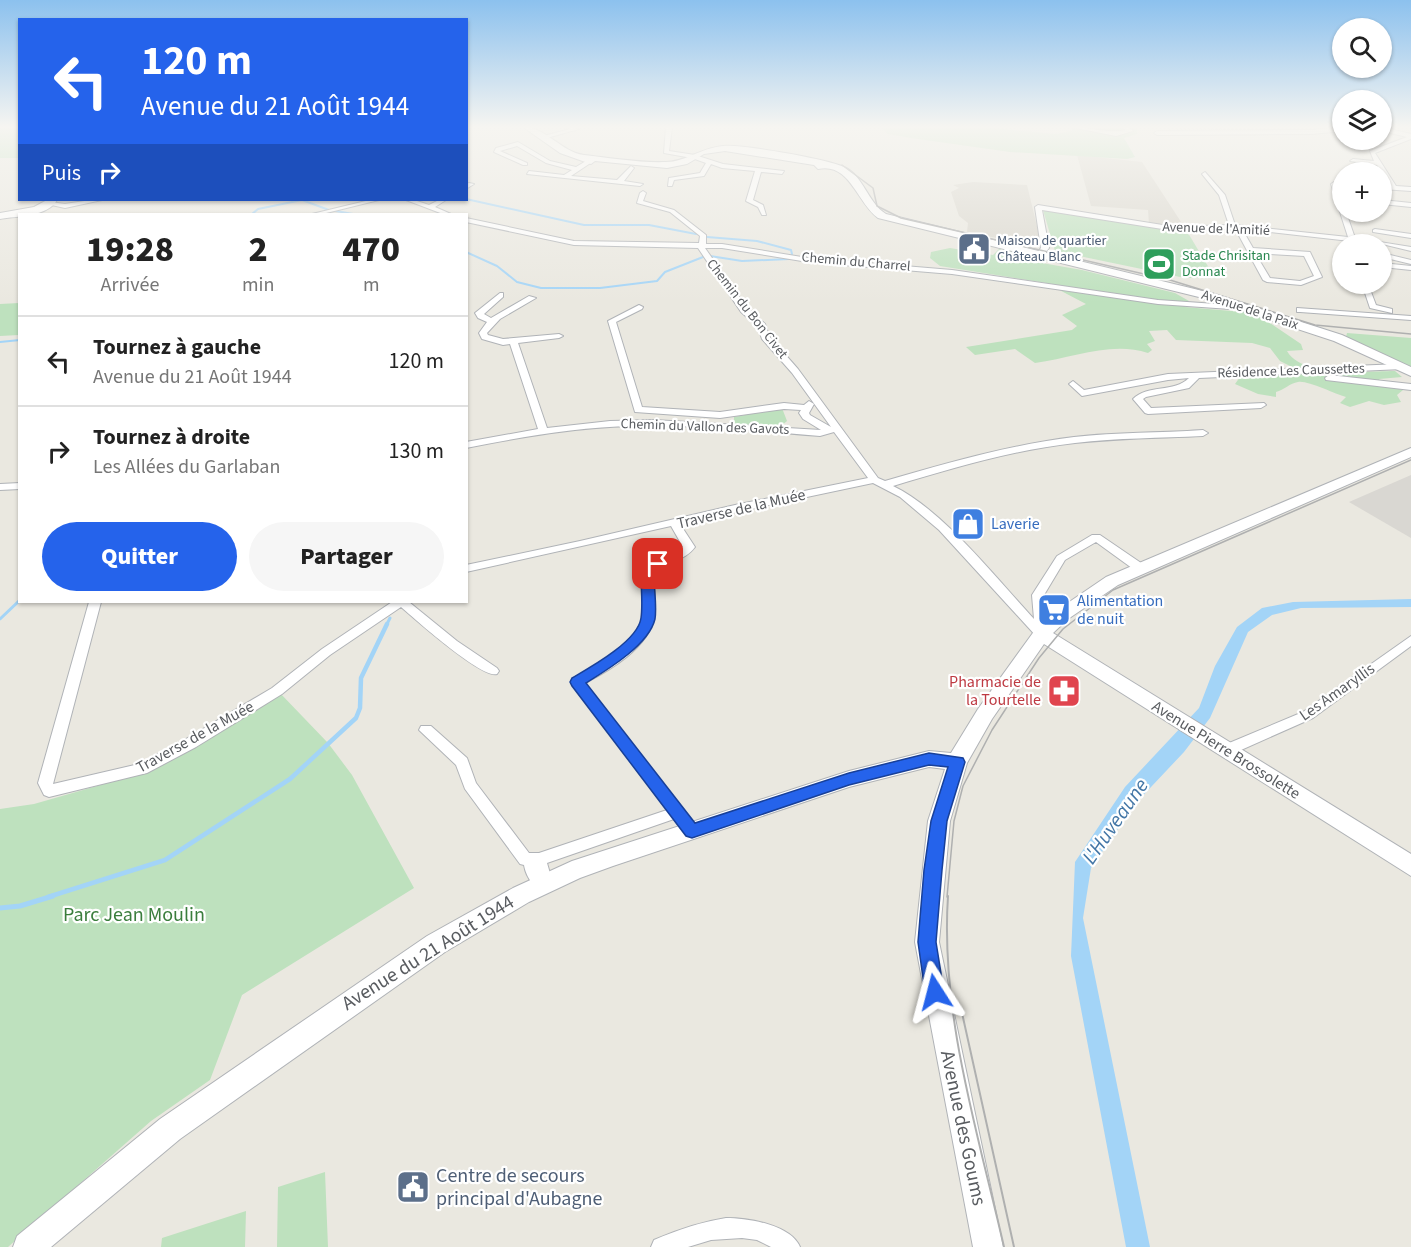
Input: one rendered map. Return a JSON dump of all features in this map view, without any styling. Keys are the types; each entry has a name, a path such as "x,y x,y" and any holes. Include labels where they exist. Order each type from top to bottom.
{"street":[{"path":"754,185 749,201 761,206 764,214"},
{"name":"Avenue de la Paix","path":"859,185 868,207 882,216 1144,279 1246,308 1338,339 1405,370"},
{"path":"1214,185 1222,195 1233,228 1240,231 1250,250 1266,280 1301,283 1318,277 1307,254 1250,250"},
{"path":"1392,185 1394,188 1411,189"},
{"name":"Chemin du Bon Civet","path":"643,193 639,202 676,213 702,233 701,249 744,310 756,319 765,337 809,390 836,432 879,482 904,495 943,528 1041,634"},
{"path":"22,213 51,202 65,206 93,201"},
{"path":"319,213 372,201"},
{"path":"412,201 445,213"},
{"path":"430,207 441,201"},
{"path":"1392,203 1411,206"},
{"name":"Avenue de l'Amitié","path":"1039,255 1045,248 1038,207 1185,230 1233,228 1332,240"},
{"path":"0,216 18,214"},
{"name":"Chemin du Charrel","path":"468,220 574,243 703,244 808,260 952,272 1146,300 1246,308"},
{"path":"1375,231 1411,236"},
{"name":"Avenue de l'Amitié","path":"1392,247 1411,249"},
{"path":"1392,257 1411,262"},
{"path":"1392,266 1411,268"},
{"path":"1369,294 1375,307 1411,314"},
{"path":"492,321 479,313 500,295"},
{"path":"532,298 492,321 485,327 483,333 485,337 503,342 514,342 559,336"},
{"path":"639,308 612,321 638,410 720,415 784,406 806,408 809,390"},
{"path":"1300,310 1411,318"},
{"path":"514,342 544,432"},
{"name":"Résidence Les Caussettes","path":"1261,405 1148,411 1138,399 1143,395 1186,386 1197,375 1405,370"},
{"path":"1073,384 1082,393 1168,377 1197,375"},
{"path":"1329,378 1411,387"},
{"name":"Chemin du Bon Civet","path":"806,408 804,413 806,417 836,432"},
{"name":"Chemin du Vallon des Gavots","path":"468,445 544,432 635,423 836,432"},
{"name":"Traverse de la Muée","path":"468,568 522,555 675,524 754,503 879,482 984,455 1004,455 1073,441 1203,433"},
{"name":"Avenue des Goums","path":"988,1247 935,992 927,942 939,821 957,762 991,705 1041,634 1062,615 1112,581 1411,452"},
{"path":"0,487 18,486"},
{"path":"534,860 684,822 577,682 615,658 641,632 648,620 647,575 658,564 685,552 688,547 675,524"},
{"path":"1041,634 1038,595 1061,558 1096,537 1140,568"},
{"name":"Traverse de la Muée","path":"95,603 45,783 49,791 142,770 278,690 400,603"},
{"path":"402,603 453,644 493,670"},
{"name":"Avenue Pierre Brossolette","path":"1041,634 1411,866"},
{"name":"Les Amaryllis","path":"1220,746 1308,716 1411,640"},
{"path":"426,730 462,762 470,785 522,856 534,860 542,868 545,884"},
{"name":"Avenue du 21 Août 1944","path":"28,1247 170,1129 345,1005 436,944 545,884 684,822 929,759 957,762"},
{"path":"661,1247 698,1232 737,1226 772,1234 790,1247"}],"shaded area":[{"path":"953,185 1027,185 1042,247 967,232 968,223 959,216 951,192 959,188"},
{"path":"1085,185 1157,185 1185,228 1149,224 1148,210 1091,206"},
{"path":"1411,475 1411,538 1349,502"}],"green space":[{"path":"1043,210 1188,233 1215,278 1185,278 1055,251"},
{"path":"950,248 993,255 999,249 1030,256 1027,259 1001,256 1082,270 1175,293 1189,301 1185,307 1255,313 1301,344 1303,350 1287,351 1295,360 1306,366 1353,372 1395,371 1402,377 1379,379 1383,385 1403,390 1397,395 1401,402 1384,405 1369,401 1350,407 1340,403 1346,397 1302,382 1276,392 1276,397 1258,394 1235,384 1240,377 1298,370 1280,361 1270,348 1252,343 1176,340 1167,330 1149,331 1155,341 1147,344 1152,350 1148,353 1120,349 1106,350 1035,363 1015,349 975,355 966,347 1072,330 1077,326 1062,315 1086,304 1046,283 940,266 930,258 931,252"},
{"path":"18,303 18,335 0,336 0,304"},
{"path":"1347,333 1411,338 1411,368 1346,337"},
{"path":"782,408 787,421 781,426 734,424 734,417"},
{"name":"Parc Jean Moulin","path":"279,692 328,743 352,775 414,888 242,995 210,1080 151,1121 8,1247 0,1247 0,809 34,804 146,772"},
{"path":"325,1172 328,1247 277,1247 278,1187"},
{"path":"246,1211 245,1247 161,1247 162,1238"}],"water":[{"name":"L'Huveaune","path":"1411,599 1411,607 1301,608 1272,615 1248,632 1210,718 1184,752 1135,804 1091,868 1083,918 1150,1247 1126,1247 1071,956 1075,862 1125,787 1199,708 1215,666 1237,627 1262,608 1293,602"}],"waterway":[{"path":"468,199 584,225 649,225 696,234"},
{"path":"253,213 258,209 297,201"},
{"path":"305,201 329,210"},
{"path":"336,211 347,213"},
{"path":"707,237 757,241 791,250 792,254"},
{"path":"468,253 497,266 517,282 541,288 600,288 657,281 665,272 703,257"},
{"path":"710,256 742,261 789,259"},
{"path":"0,342 18,340"},
{"path":"0,619 18,602"},
{"path":"387,624 390,618"},
{"path":"48,897 165,860 290,779 356,718 360,708 361,678 387,624"},
{"path":"0,908 20,906 53,896"}],"tram line":[{"path":"869,185 873,188 877,206 901,218 1170,280 1315,325 1411,334"},
{"path":"947,897 954,821 963,786 992,730 1039,658 1063,629 1113,590 1411,460"},
{"path":"948,896 947,940 955,1029 963,1073 1004,1247"},
{"path":"962,1013 1014,1247"}],"place":[{"name":"Maison de quartier Château Blanc","path":"974,249"},
{"name":"Stade Chrisitan Donnat","path":"1159,264"},
{"name":"Laverie","path":"968,524"},
{"name":"Alimentation de nuit","path":"1054,610"},
{"name":"Pharmacie de la Tourtelle","path":"1064,691"},
{"name":"Centre de secours principal d'Aubagne","path":"413,1187"}],"route":[{"path":"658,564 647,575 648,620 641,632 615,658 577,682 692,831 849,779 929,759 957,762 948,785 939,821 933,870 927,942 935,992"}]}
